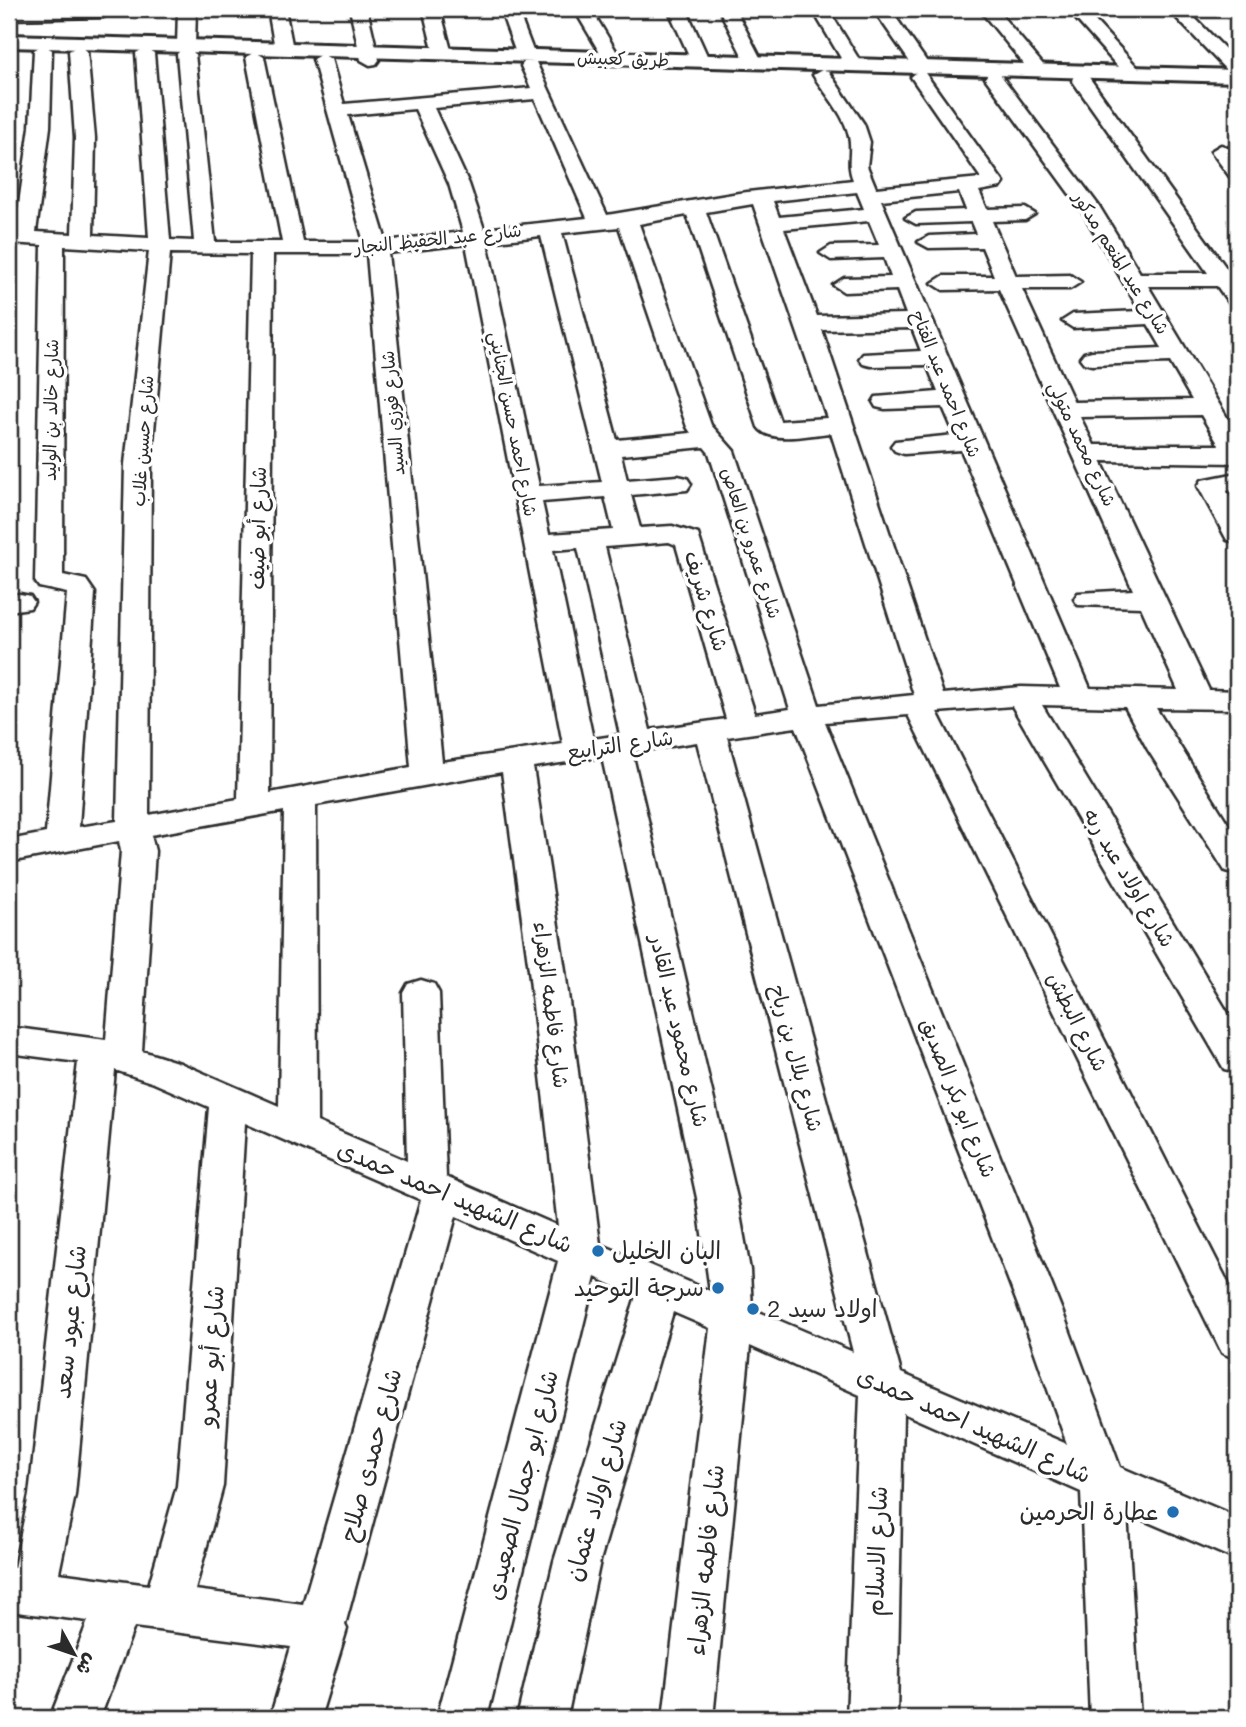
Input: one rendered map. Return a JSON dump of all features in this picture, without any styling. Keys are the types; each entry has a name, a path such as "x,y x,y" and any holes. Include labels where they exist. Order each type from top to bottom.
{"street":[{"path":"187,9 186,50 205,248"},
{"path":"276,9 284,49"},
{"path":"358,9 369,56"},
{"path":"431,9 443,54"},
{"path":"508,9 598,222"},
{"path":"583,9 612,59"},
{"path":"677,9 701,62"},
{"path":"727,9 754,63"},
{"path":"820,9 855,66"},
{"path":"828,245 877,216 967,187 992,184 994,180 921,72 883,9"},
{"path":"987,9 1039,71"},
{"path":"1075,9 1133,73"},
{"path":"1177,9 1237,74"},
{"path":"9,14 103,10 88,47 82,241"},
{"name":"طريق كعبيش","path":"9,41 145,53 186,50 255,57 322,59 443,54 528,61 612,59 855,66 891,72"},
{"name":"طريق كعبيش","path":"9,49 284,49 369,56 822,75 1039,71 1237,74"},
{"path":"17,238 40,127 43,50"},
{"name":"شارع حسين غلاب","path":"111,1055 138,851 133,830 138,464 160,246 145,53"},
{"path":"255,57 294,249"},
{"name":"شارع فوزي السيد","path":"322,59 340,110 377,248 427,774"},
{"name":"طريق كعبيش","path":"921,72 994,78 1237,83"},
{"name":"شارع احمد عبد الفتاح","path":"822,75 857,133 860,147 857,166 952,399 1078,695"},
{"name":"شارع عبد المنعم مدكور","path":"994,78 1092,211 1237,454"},
{"path":"1081,80 1237,298"},
{"path":"340,110 542,93"},
{"name":"شارع احمد حسن الجنايني","path":"422,103 459,184 475,236 537,543 611,746"},
{"path":"1221,151 1237,173"},
{"name":"شارع محمد متولي","path":"967,187 1008,283 1199,700"},
{"name":"شارع عبد الحفيظ النجار","path":"17,238 262,250 377,248 627,219 761,197 877,216"},
{"name":"شارع البطش","path":"761,197 808,323 841,425 924,703 1237,1341"},
{"path":"695,209 771,427 776,429 841,425"},
{"path":"916,218 1025,214"},
{"path":"772,224 877,216"},
{"name":"شارع عمرو بن العاص","path":"627,219 699,428 720,451 807,716"},
{"path":"550,228 629,538"},
{"name":"شارع خالد بن الوليد","path":"53,239 49,581 76,586 80,593 62,842"},
{"path":"929,242 990,240"},
{"name":"شارع أبو ضيف","path":"254,806 262,250"},
{"path":"1133,280 1224,279"},
{"path":"943,283 1070,282"},
{"path":"844,285 904,283"},
{"path":"1073,321 1155,317"},
{"path":"808,323 920,321"},
{"path":"1091,358 1178,355"},
{"path":"871,359 935,358"},
{"path":"885,402 952,399"},
{"path":"1068,410 1209,407"},
{"path":"607,449 709,439"},
{"path":"904,446 970,442"},
{"path":"1087,453 1237,454"},
{"path":"1237,481 1211,486 1237,534"},
{"path":"527,495 678,484"},
{"name":"شارع شريف","path":"537,543 677,534 688,540 727,729"},
{"path":"590,540 611,746"},
{"path":"1088,599 1152,598"},
{"name":"شارع الترابيع","path":"9,851 427,774 807,716 1021,696 1078,695 1237,701"},
{"name":"شارع اولاد عبد ربه","path":"1021,696 1237,1059"},
{"path":"1136,699 1164,750 1237,863"},
{"name":"شارع ابو بكر الصديق","path":"807,716 1033,1288 1103,1482"},
{"name":"شارع بلال بن رباح","path":"727,729 882,1383"},
{"name":"شارع محمود عبد القادر","path":"611,746 725,1239 732,1318"},
{"name":"شارع فاطمه الزهراء","path":"516,760 547,970 581,1251"},
{"path":"298,1129 300,798"},
{"name":"شارع حمدى صلاح","path":"295,1718 323,1629 435,1187 421,993"},
{"name":"شارع الشهيد احمد حمدى","path":"9,1040 111,1055 167,1073 435,1187 1237,1539"},
{"name":"شارع عبود سعد","path":"20,1590 52,1495 111,1055"},
{"name":"شارع أبو عمرو","path":"166,1609 194,1518 200,1486 228,1099"},
{"name":"شارع ابو جمال الصعيدى","path":"462,1718 581,1251"},
{"name":"شارع اولاد عثمان","path":"542,1718 577,1561 660,1285"},
{"name":"شارع فاطمه الزهراء","path":"688,1718 732,1318"},
{"name":"شارع الاسلام","path":"872,1718 882,1383"},
{"path":"1103,1482 1115,1718"},
{"path":"20,1590 323,1629"},
{"path":"75,1718 119,1602"}],"place":[{"name":"البان الخليل","path":"598,1251"},
{"name":"سرجة التوحيد","path":"718,1288"},
{"name":"اولاد سيد 2","path":"753,1309"},
{"name":"عطارة الحرمين","path":"1173,1512"}]}
